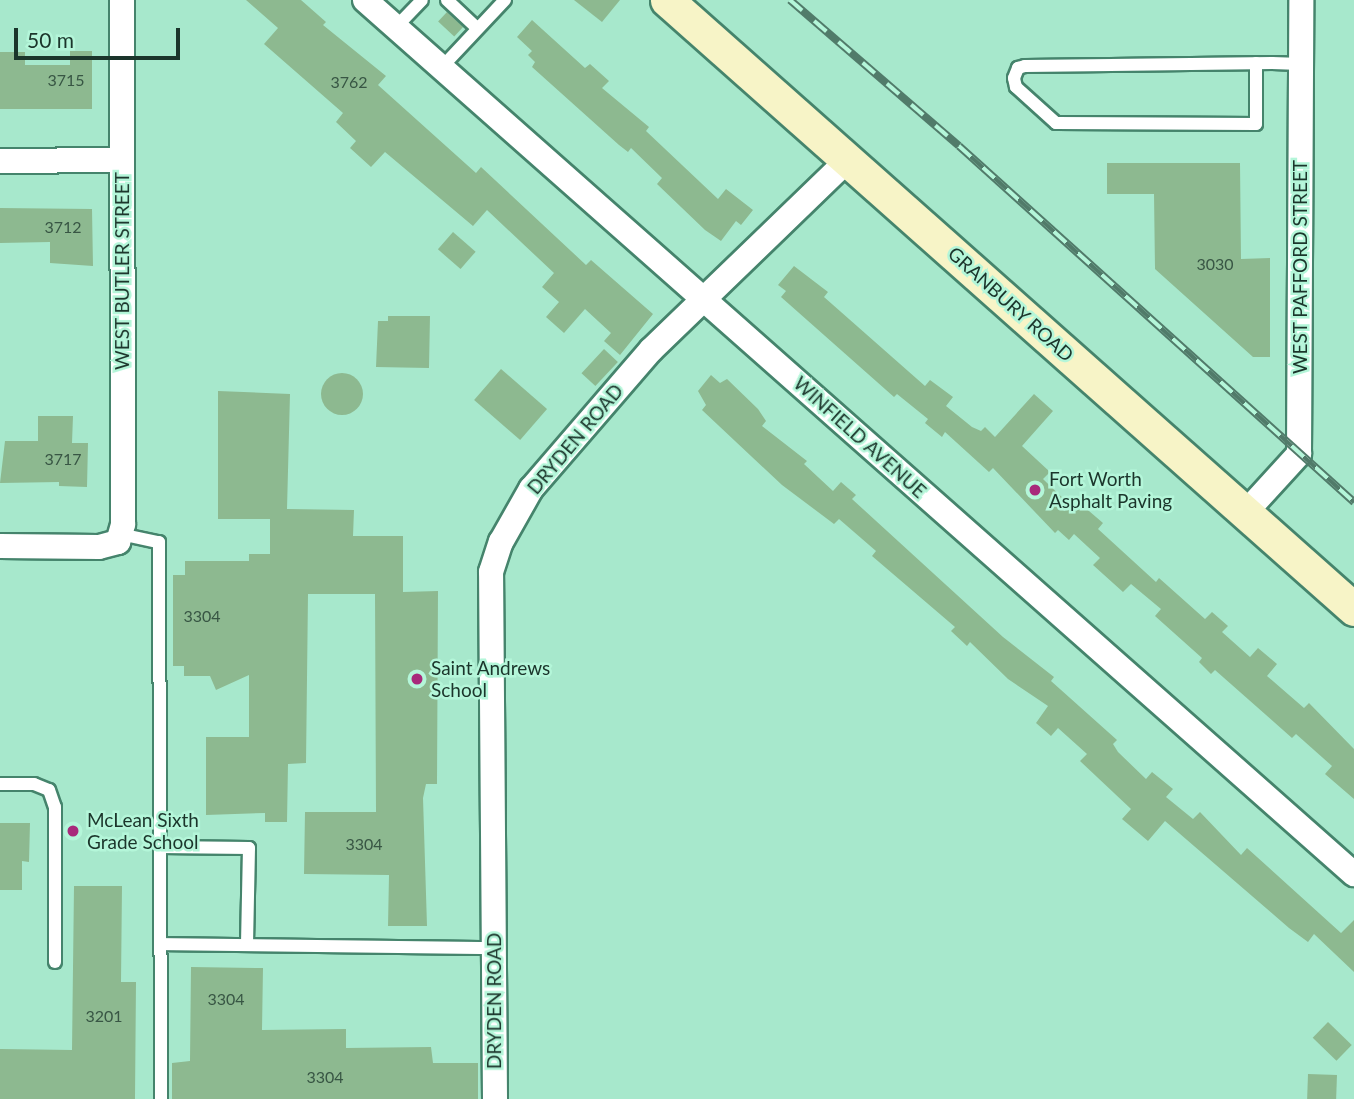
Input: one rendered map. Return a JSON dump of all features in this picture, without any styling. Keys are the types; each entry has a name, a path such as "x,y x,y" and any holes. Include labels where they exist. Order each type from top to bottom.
{"street":[{"name":"WEST BUTLER STREET","path":"119,538 122,0"},
{"name":"WINFIELD AVENUE","path":"365,0 1354,874"},
{"name":"GRANBURY ROAD","path":"667,0 1354,609"},
{"name":"WEST PAFFORD STREET","path":"1246,512 1299,454 1301,0"},
{"name":"DRYDEN ROAD","path":"495,1099 492,572 501,542 531,488 703,298 849,159"},
{"path":"0,161 122,160"},
{"path":"0,546 99,547 119,538"}],"lane":[{"path":"396,27 422,0"},
{"path":"447,0 476,27"},
{"path":"442,67 476,27 505,0"},
{"path":"1256,63 1256,124 1056,123 1016,87 1014,78 1018,68 1025,66 1256,63 1301,64"},
{"path":"119,538 159,542 161,1099"},
{"path":"0,784 34,784 49,790 55,807 55,962"},
{"path":"161,847 249,848 247,945"},
{"path":"161,944 494,948"}],"building":[{"path":"246,0 301,0 326,22 323,25 386,76 378,85 476,173 481,167 586,265 591,260 653,314 620,355 604,341 611,333 585,309 564,333 546,317 559,302 542,287 554,273 487,210 473,226 385,152 371,167 350,148 356,141 336,122 343,113 264,44 278,28"},
{"path":"574,0 620,0 602,22"},
{"path":"447,12 463,27 454,37 438,22"},
{"path":"532,20 585,68 590,64 609,81 602,88 649,127 646,131 718,199 726,189 753,210 741,225 736,221 721,241 705,230 657,184 662,178 631,148 628,152 619,145 532,67 535,62 528,55 532,51 517,37"},
{"path":"70,51 92,51 92,109 0,109 0,52 25,52 25,65 70,65"},
{"path":"1107,163 1240,163 1241,259 1270,258 1270,357 1253,357 1155,269 1154,194 1107,194"},
{"path":"0,208 92,209 93,266 50,263 50,242 0,243"},
{"path":"453,232 476,252 461,269 438,249"},
{"path":"794,266 828,292 824,297 925,386 930,380 953,397 946,406 972,427 981,431 985,427 995,437 1034,394 1053,411 1022,446 1050,472 1043,479 1076,511 1082,505 1103,523 1098,529 1156,582 1159,578 1205,619 1212,612 1228,626 1222,632 1250,657 1258,648 1277,664 1267,676 1304,708 1309,703 1354,749 1354,799 1325,774 1332,766 1296,734 1292,738 1215,670 1211,674 1199,662 1202,658 1155,616 1161,609 1131,584 1123,592 1093,565 1100,558 1074,534 1069,540 1058,530 1055,533 993,468 989,472 945,432 942,437 925,423 928,419 897,394 894,397 781,297 786,291 778,285"},
{"path":"388,316 430,316 429,368 376,367 378,321 388,321"},
{"path":"604,349 618,362 595,386 581,373"},
{"path":"501,369 547,409 520,440 474,400"},
{"path":"342,373 357,379 363,394 357,409 342,415 327,409 321,394 327,379"},
{"path":"711,375 720,383 727,379 758,409 766,421 762,426 807,461 804,464 833,491 841,482 856,495 852,499 1003,637 1054,677 1051,681 1117,740 1113,744 1118,752 1146,779 1152,772 1173,789 1166,797 1193,819 1200,812 1241,855 1247,848 1341,933 1354,920 1354,972 1314,934 1308,942 1289,928 1165,821 1148,841 1122,819 1131,809 1080,761 1087,754 1058,728 1051,736 1036,723 1048,706 1008,679 970,642 967,646 951,631 955,627 872,556 876,551 839,519 834,524 782,485 702,410 706,405 698,391"},
{"path":"218,391 290,394 287,509 354,510 353,536 403,536 403,592 438,591 437,784 426,784 423,798 427,926 388,926 389,875 304,874 305,812 376,812 375,594 308,594 306,763 288,764 287,822 265,822 265,813 206,815 206,737 249,737 249,675 216,690 210,676 184,676 184,666 173,666 173,575 185,575 185,561 249,561 249,554 270,554 270,519 218,519"},
{"path":"38,416 73,416 72,443 88,443 87,487 59,486 59,482 0,483 5,441 38,441"},
{"path":"0,823 30,823 29,862 22,861 22,890 0,890"},
{"path":"74,886 122,886 121,982 136,982 135,1099 0,1099 0,1049 72,1050"},
{"path":"191,967 263,968 262,1030 346,1029 346,1048 431,1047 433,1063 478,1063 478,1099 172,1099 172,1063 190,1061"},
{"path":"1328,1022 1352,1045 1336,1061 1313,1038"},
{"path":"1308,1074 1337,1075 1336,1099 1307,1099"}],"railway":[{"path":"790,0 959,146 1354,502"}],"place":[{"name":"Fort Worth Asphalt Paving","path":"1035,490"},
{"name":"Saint Andrews School","path":"417,679"},
{"name":"McLean Sixth Grade School","path":"73,831"}]}
